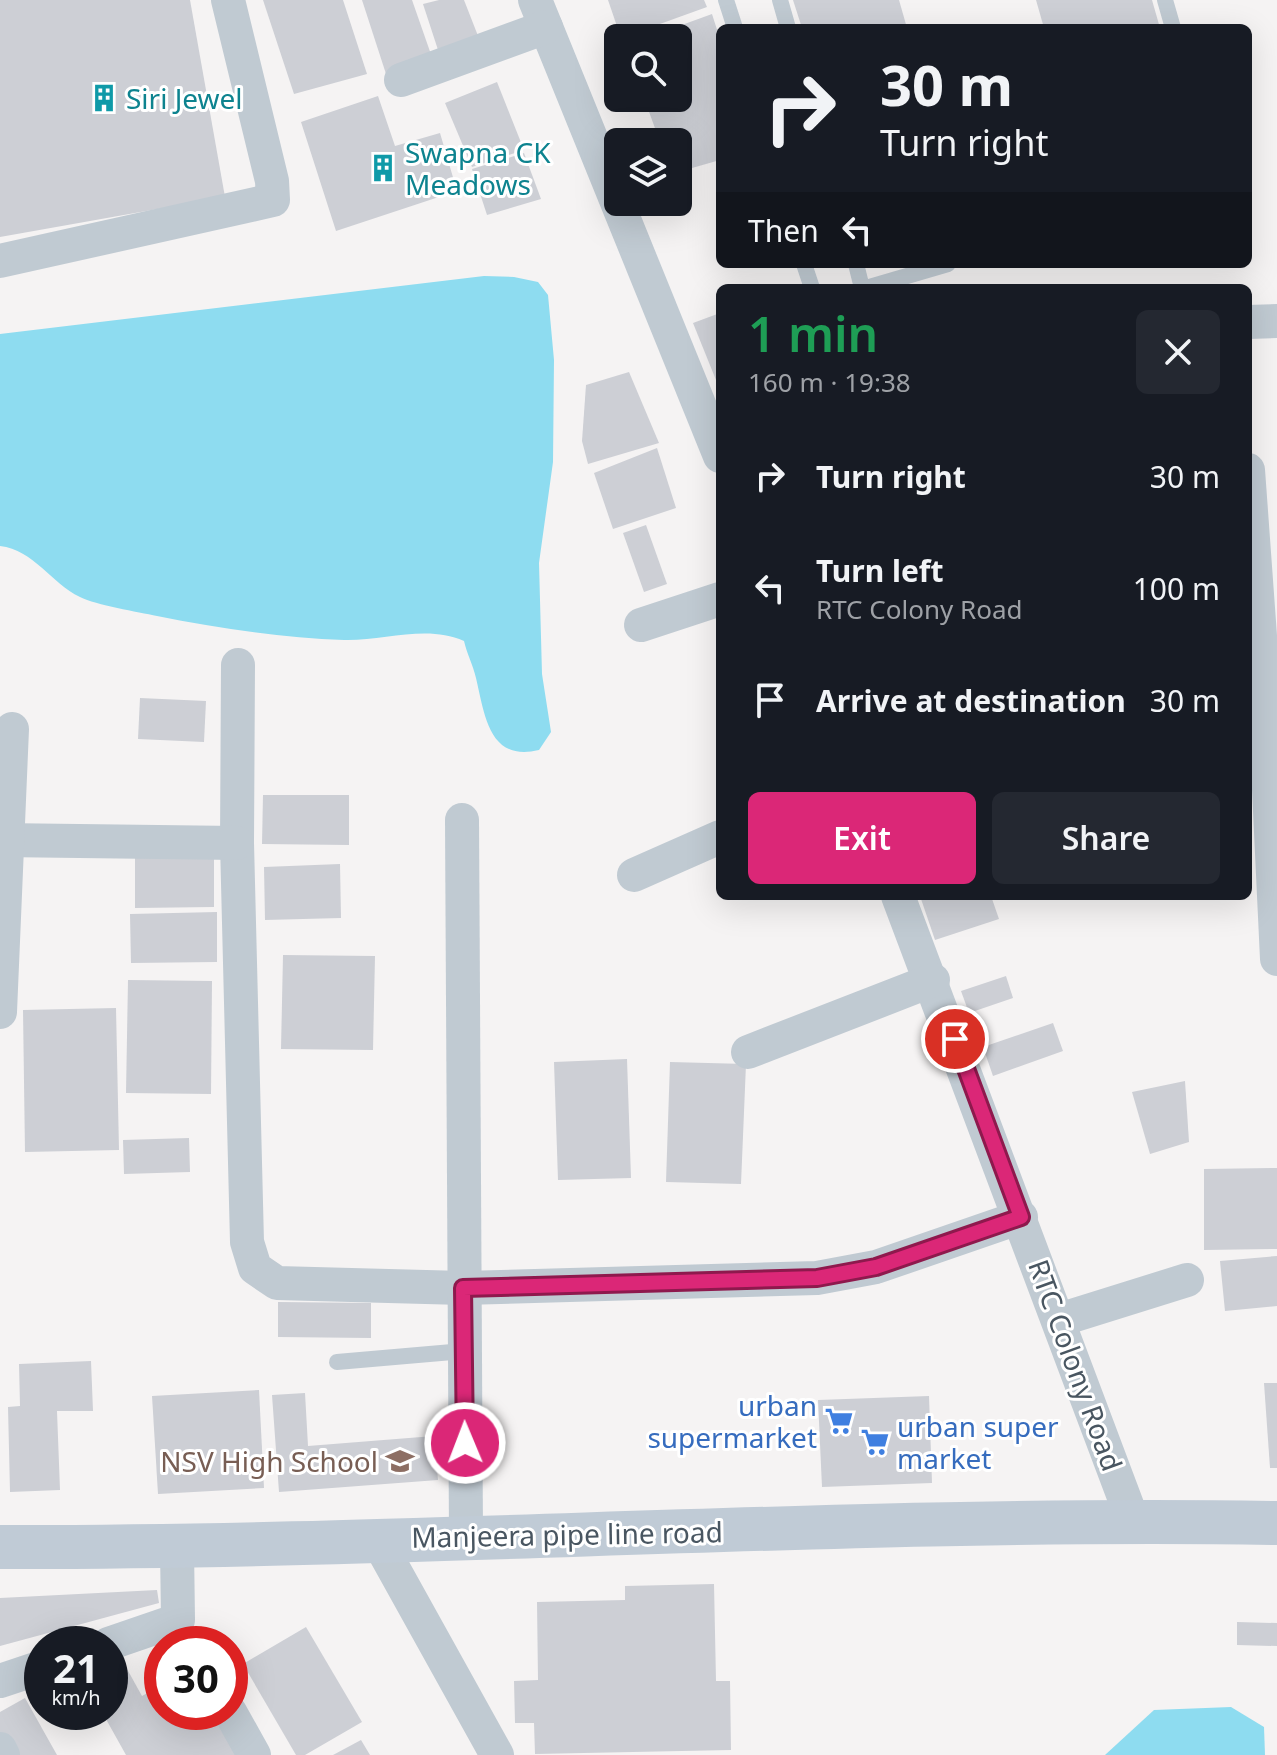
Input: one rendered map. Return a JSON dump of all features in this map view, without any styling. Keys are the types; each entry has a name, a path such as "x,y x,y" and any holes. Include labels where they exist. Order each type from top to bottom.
{"main road":[{"name":"Manjeera pipe line road","path":"0,1547 177,1548 466,1536 1133,1521 1277,1523"}],"street":[{"path":"0,261 273,200 272,181 228,0"},
{"path":"401,80 541,14 716,446"},
{"path":"1252,322 1277,321"},
{"path":"1252,511 1271,705 1277,959"},
{"path":"641,625 716,600"},
{"path":"238,665 237,843 247,1242 255,1268 277,1283 463,1288 817,1278 876,1267 1021,1217"},
{"path":"0,1012 3,840 12,729"},
{"path":"462,820 466,1536"},
{"path":"634,875 716,839"},
{"path":"3,840 237,843"},
{"name":"RTC Colony Road","path":"900,900 933,980 1133,1521"},
{"path":"748,1052 933,980"},
{"path":"1059,1320 1187,1280"},
{"path":"377,1539 497,1755"},
{"path":"177,1548 184,1626"},
{"path":"0,1681 24,1673"},
{"path":"240,1730 254,1755"},
{"path":"0,1749 3,1755"}],"lane":[{"path":"726,0 734,24"},
{"path":"780,0 787,24"},
{"path":"1165,0 1172,24"},
{"path":"878,284 934,268"},
{"path":"337,1362 464,1351"}],"water":[{"path":"484,276 538,282 548,295 554,360 553,462 539,563 542,674 551,732 539,750 522,752 509,749 499,743 492,733 464,641 450,636 420,633 359,640 297,637 129,610 80,597 33,560 0,546 0,334"},
{"path":"1231,1707 1264,1727 1265,1755 1105,1755 1154,1710"}],"building":[{"name":"Siri Jewel","path":"0,0 190,0 225,197 0,237"},
{"name":"Swapna CK Meadows","path":"263,0 343,0 367,74 294,94"},
{"name":"Swapna CK Meadows","path":"362,0 412,0 434,63 387,77"},
{"path":"439,0 464,0 480,41 440,56 423,4"},
{"path":"608,0 704,0 707,7 660,24 616,24"},
{"path":"793,0 899,0 906,24 801,24"},
{"path":"1036,0 1152,0 1159,24 1043,24"},
{"path":"712,14 716,26 716,161 692,168 692,128 655,128 649,112 692,112 692,24 684,24"},
{"path":"497,82 524,150 472,167 445,103"},
{"name":"Swapna CK Meadows","path":"378,96 395,146 440,133 457,191 336,231 301,122"},
{"path":"524,153 541,199 487,215 472,169"},
{"path":"716,314 716,380 693,323"},
{"path":"629,372 659,443 588,464 582,441 586,385"},
{"path":"657,448 676,508 613,529 594,473"},
{"path":"646,525 667,584 644,592 623,533"},
{"path":"140,698 206,701 204,742 138,739"},
{"path":"263,795 349,795 349,845 262,844"},
{"path":"214,847 214,907 135,908 135,848"},
{"path":"340,864 341,918 265,920 264,867"},
{"path":"921,900 992,900 999,919 935,940"},
{"path":"217,912 217,962 131,963 130,914"},
{"path":"283,955 375,956 373,1050 281,1049"},
{"path":"1006,976 1013,998 969,1013 961,991"},
{"path":"128,980 212,981 211,1094 126,1093"},
{"path":"116,1008 119,1150 25,1152 23,1010"},
{"path":"1053,1023 1063,1051 993,1076 983,1047"},
{"path":"627,1059 631,1178 558,1180 554,1062"},
{"path":"670,1062 746,1064 741,1184 666,1182"},
{"path":"1185,1081 1189,1142 1150,1154 1132,1092"},
{"path":"189,1138 190,1172 124,1174 123,1140"},
{"path":"1277,1168 1277,1249 1204,1250 1204,1169"},
{"path":"1277,1256 1277,1306 1225,1311 1220,1261"},
{"path":"278,1302 371,1303 371,1338 278,1337"},
{"path":"91,1361 93,1411 57,1411 60,1490 10,1492 8,1407 20,1406 19,1364"},
{"path":"1264,1383 1277,1383 1277,1468 1270,1468"},
{"path":"259,1390 264,1488 158,1494 152,1396"},
{"path":"305,1393 308,1446 434,1436 438,1480 279,1492 272,1395"},
{"name":"urban super market","path":"929,1396 932,1483 822,1487 818,1400"},
{"path":"714,1584 716,1681 730,1681 731,1750 535,1754 534,1723 515,1723 514,1681 538,1680 537,1602 625,1600 625,1586"},
{"path":"157,1590 159,1603 74,1626 24,1626 24,1640 0,1646 0,1598"},
{"path":"1237,1622 1277,1623 1277,1646 1237,1645"},
{"path":"306,1627 362,1722 305,1755 296,1755 248,1673 248,1661"},
{"path":"128,1671 144,1695 144,1730 229,1730 243,1755 126,1755 112,1730 128,1730"},
{"path":"24,1699 24,1730 43,1730 57,1755 11,1755 0,1736 0,1712"},
{"path":"361,1740 370,1755 333,1755"}],"place":[{"name":"Siri Jewel","path":"104,98"},
{"name":"Swapna CK Meadows","path":"383,168"},
{"name":"urban supermarket","path":"839,1421"},
{"name":"urban super market","path":"875,1442"},
{"name":"NSV High School","path":"400,1461"}],"route":[{"path":"465,1443 463,1288 817,1278 849,1274 1021,1217 955,1039"}]}
